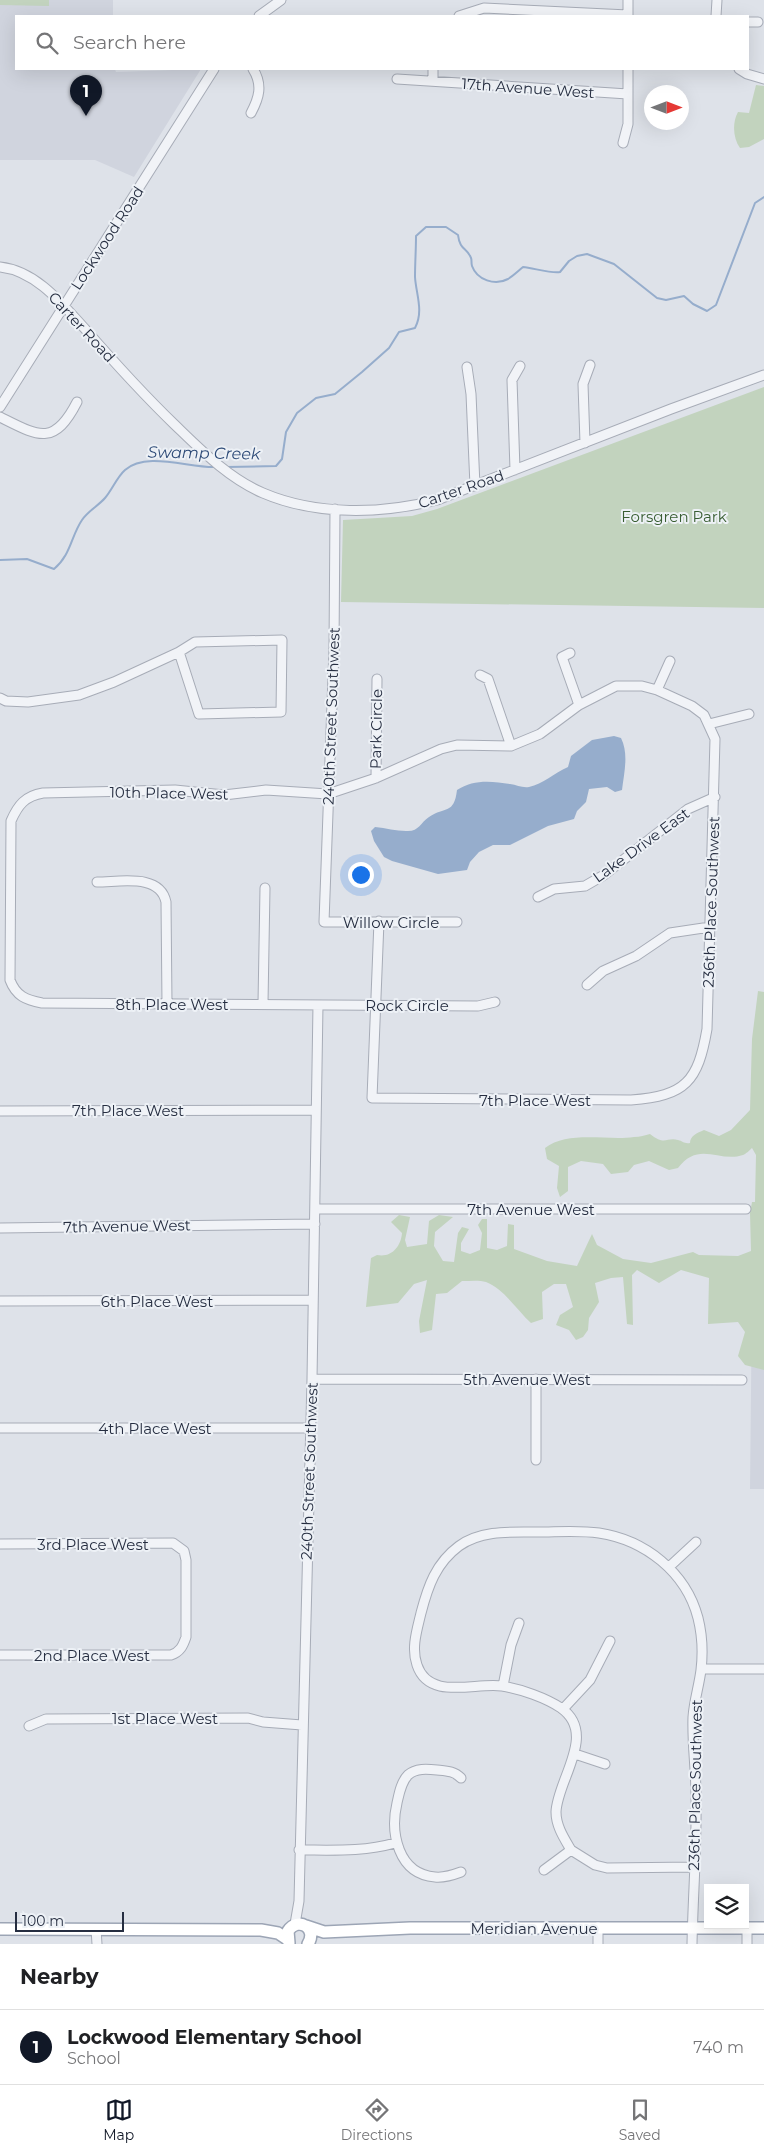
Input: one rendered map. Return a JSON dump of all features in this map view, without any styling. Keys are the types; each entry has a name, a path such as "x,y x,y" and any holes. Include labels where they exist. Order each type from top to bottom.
{"main road":[{"name":"Meridian Avenue","path":"96,1929 261,1930 278,1927 294,1934 348,1930 704,1927"},
{"name":"Meridian Avenue","path":"749,1928 764,1928"},
{"path":"0,1929 96,1929"},
{"path":"309,1943 348,1930"},
{"path":"294,1934 311,1935 309,1943"}],"street":[{"path":"260,15 281,0"},
{"path":"628,0 628,15"},
{"path":"716,15 717,0"},
{"path":"463,15 484,8 610,15"},
{"path":"749,22 758,22"},
{"name":"Lockwood Road","path":"0,407 213,70"},
{"path":"251,113 258,100 260,85 253,70"},
{"path":"432,70 432,81"},
{"path":"623,143 628,124 628,70"},
{"path":"740,70 746,74 764,79"},
{"name":"17th Avenue West","path":"397,79 628,94"},
{"name":"Carter Road","path":"0,267 24,274 49,291 152,402 204,453 237,478 263,493 292,503 335,509 383,509 413,506 475,486 585,442 764,375"},
{"path":"585,442 583,384 590,365"},
{"path":"515,470 512,380 520,366"},
{"path":"467,367 471,394 475,486"},
{"path":"0,417 33,433 41,434 58,428 68,420 78,402"},
{"name":"240th Street Southwest","path":"324,922 334,648 335,509"},
{"path":"0,698 6,701 28,702 78,695 114,682 179,652 195,642 282,640 281,712 198,714 179,652"},
{"path":"570,653 562,657 579,704"},
{"path":"657,690 670,661"},
{"path":"480,675 488,679 511,746"},
{"name":"Park Circle","path":"376,778 377,679"},
{"path":"328,794 376,778 440,749 457,745 511,746 540,734 579,704 616,686 642,686 657,690 692,706 704,715 709,724 749,714"},
{"name":"236th Place Southwest","path":"691,1078 704,1050 707,1028 715,739 709,724"},
{"name":"10th Place West","path":"4,933 10,821 16,809 25,798 42,793 175,790 224,795 266,790 328,794"},
{"name":"Lake Drive East","path":"538,897 554,889 585,886 604,876 688,809 714,797"},
{"path":"97,882 146,882 156,886 164,893 166,902 167,1004"},
{"path":"263,1003 265,888"},
{"path":"376,1006 379,921"},
{"name":"Willow Circle","path":"324,922 457,922"},
{"path":"587,985 603,971 636,956 670,933 710,928"},
{"name":"8th Place West","path":"4,933 10,980 13,989 26,1000 42,1003 263,1003 318,1005"},
{"name":"Rock Circle","path":"318,1005 478,1006 495,1002"},
{"name":"240th Street Southwest","path":"294,1934 299,1901 312,1379 318,1005"},
{"name":"7th Place West","path":"376,1006 372,1098 631,1100 668,1095 681,1088 691,1078"},
{"name":"7th Place West","path":"0,1111 315,1110"},
{"name":"7th Avenue West","path":"315,1209 746,1209"},
{"name":"7th Avenue West","path":"0,1228 315,1224"},
{"name":"6th Place West","path":"0,1301 313,1300"},
{"name":"5th Avenue West","path":"312,1379 742,1380"},
{"path":"536,1379 536,1460"},
{"name":"4th Place West","path":"0,1428 310,1428"},
{"name":"236th Place Southwest","path":"503,1686 444,1687 427,1679 417,1665 415,1641 424,1600 434,1573 446,1558 462,1544 499,1532 597,1532 631,1542 669,1567 684,1586 697,1616 702,1642 701,1669 694,1717 696,1797 692,1944"},
{"path":"669,1567 696,1542"},
{"name":"3rd Place West","path":"0,1544 173,1544 184,1551 186,1560 186,1637 182,1648"},
{"path":"519,1623 509,1652 503,1686 550,1702 563,1709 573,1723 576,1743 575,1754 562,1786 556,1812 562,1836 571,1850 594,1865 607,1868 694,1867"},
{"path":"563,1709 590,1680 610,1641"},
{"name":"2nd Place West","path":"0,1655 171,1655 177,1653 182,1648"},
{"path":"701,1669 764,1669"},
{"name":"1st Place West","path":"29,1726 46,1719 229,1718 248,1718 263,1722 302,1725"},
{"path":"575,1754 605,1764"},
{"path":"462,1778 451,1771 425,1769 409,1774 404,1779 395,1810 393,1827 395,1843 411,1867 420,1873 437,1878 462,1872"},
{"path":"299,1850 355,1850 378,1848 395,1843"},
{"path":"544,1870 571,1850"},
{"path":"598,1927 598,1944"},
{"path":"96,1929 96,1944"},
{"path":"746,1929 747,1944"}],"shaded area":[{"path":"0,0 113,0 113,15 15,15 15,70 115,70 116,72 200,70 134,177 95,160 0,160"},
{"path":"752,1293 764,1294 764,1489 750,1489"}],"green space":[{"path":"0,0 49,0 49,6 0,5"},
{"path":"756,85 764,86 764,139 749,147 740,148 735,135 735,121 738,112 749,113"},
{"name":"Forsgren Park","path":"764,387 764,608 341,602 343,520 412,516 437,509"},
{"path":"758,991 764,992 764,1370 745,1365 738,1356 745,1332 738,1322 708,1324 709,1278 681,1270 659,1283 637,1270 632,1275 633,1325 627,1324 623,1277 611,1278 595,1283 599,1302 589,1318 588,1330 583,1337 576,1340 569,1330 556,1325 560,1315 573,1307 566,1284 554,1284 542,1292 543,1319 531,1323 499,1290 493,1285 481,1281 462,1281 447,1293 436,1294 432,1330 420,1333 419,1321 427,1280 414,1284 398,1303 366,1307 371,1258 377,1255 387,1255 398,1246 402,1233 391,1222 399,1215 410,1217 405,1240 407,1247 427,1244 429,1221 439,1215 453,1217 435,1232 434,1246 443,1261 454,1262 458,1233 462,1227 469,1229 461,1243 461,1251 470,1254 480,1250 482,1233 478,1225 482,1219 487,1219 487,1248 497,1250 507,1246 508,1224 514,1225 514,1249 547,1261 577,1266 592,1234 597,1245 623,1259 651,1263 693,1252 699,1255 738,1256 751,1251 750,1213 752,1202 755,1202 756,1155 752,1148 744,1154 734,1157 709,1154 694,1155 678,1168 669,1170 649,1161 634,1165 628,1172 611,1174 603,1164 581,1161 568,1167 568,1191 560,1197 557,1188 559,1166 547,1159 545,1148 565,1139 588,1137 623,1138 650,1134 659,1140 674,1139 690,1143 694,1135 704,1130 719,1136 731,1130 750,1110 752,1039"}],"water":[{"path":"614,736 621,738 625,750 622,790 615,792 607,787 589,789 586,802 577,811 574,819 548,826 510,845 493,845 479,852 470,862 467,870 438,874 392,861 384,857 374,841 371,831 375,827 402,831 417,829 429,817 451,807 456,798 457,790 463,786 476,782 490,782 524,787 534,786 568,767 571,756 592,740"}],"waterway":[{"name":"Swamp Creek","path":"227,467 276,466 282,459 286,432 297,413 316,398 335,394 389,348 399,332 415,328 419,315 415,277 416,236 426,227 446,227 458,235 460,244 471,258 474,271 482,278 492,282 510,278 523,267 548,272 560,272 569,261 577,256 587,254 614,264 657,298 666,300 684,296 693,304 707,311 716,305 755,203 764,197"},
{"name":"Swamp Creek","path":"0,560 27,559 54,569 64,558 84,517 105,498 122,473 134,464 156,461 215,467"}],"place":[{"name":"Lockwood Elementary School","path":"86,116"}]}
